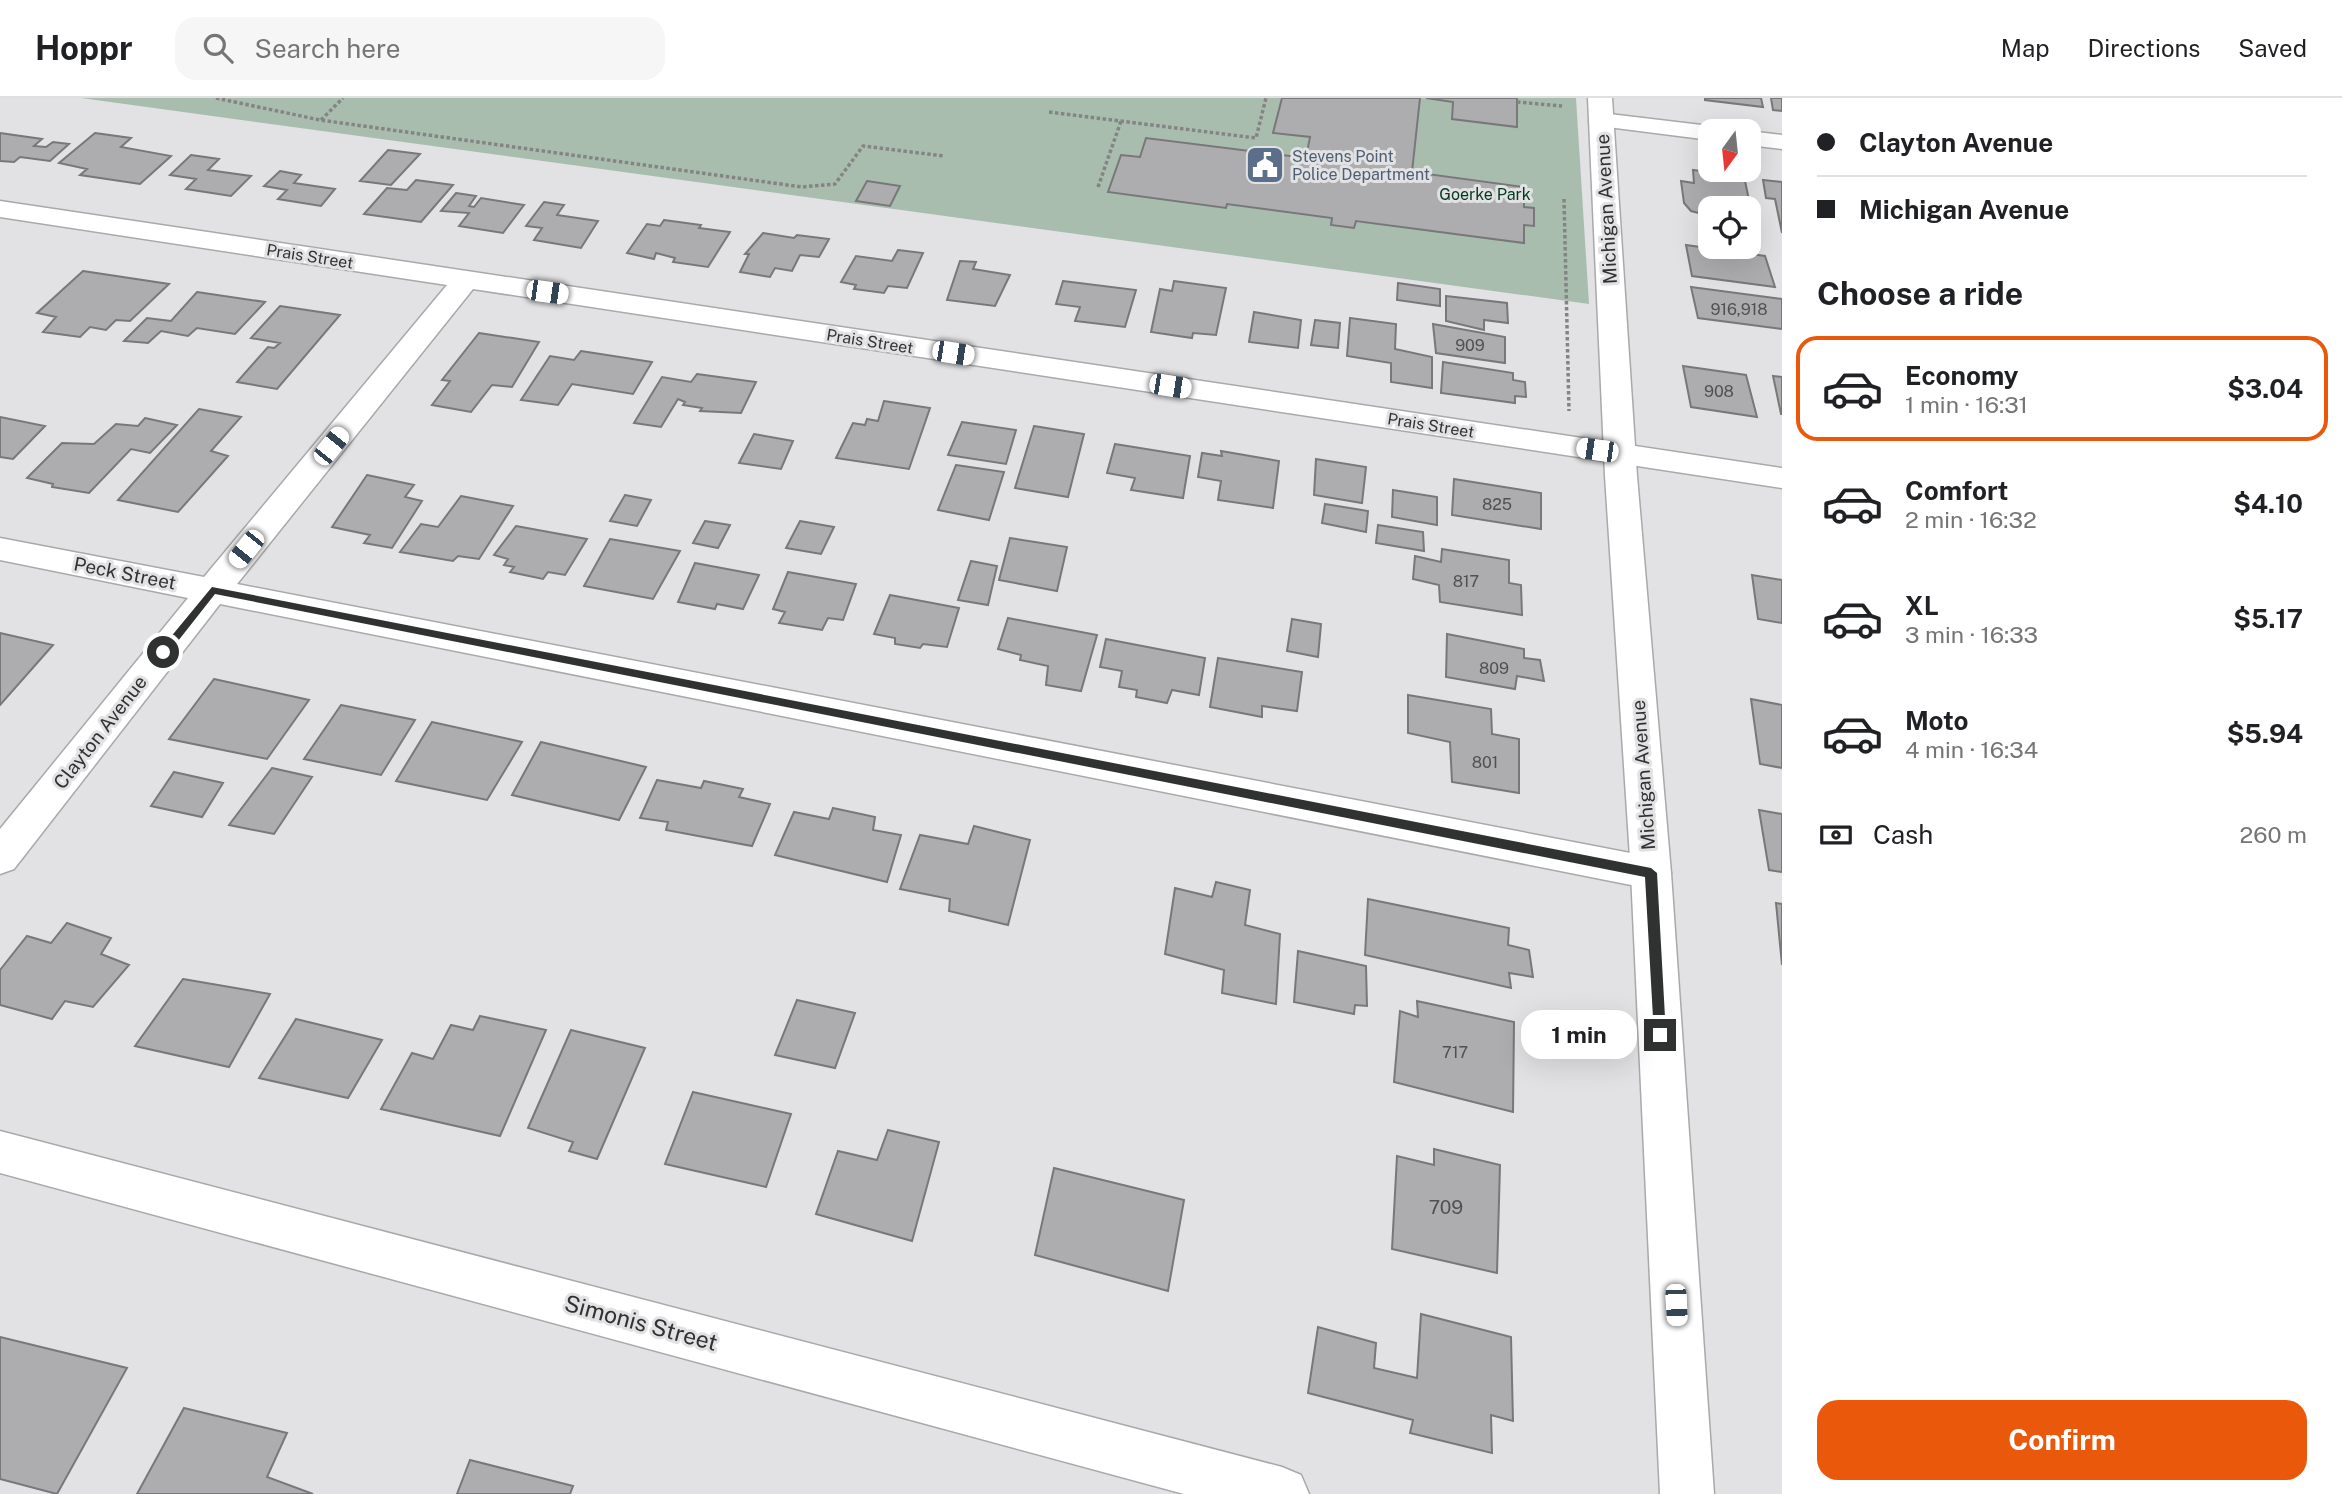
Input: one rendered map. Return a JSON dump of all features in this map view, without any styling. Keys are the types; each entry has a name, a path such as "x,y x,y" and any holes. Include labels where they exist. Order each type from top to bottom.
{"street":[{"path":"1600,109 1698,130"},
{"name":"Michigan Avenue","path":"1600,109 1620,454 1651,873 1687,1494"},
{"path":"1761,140 1782,142"},
{"name":"Prais Street","path":"0,209 1782,478"},
{"name":"Clayton Avenue","path":"0,858 212,590 466,280"},
{"name":"Peck Street","path":"0,549 1651,873"},
{"name":"Simonis Street","path":"0,1152 1282,1494"}],"path":[{"path":"216,98 320,120 802,187 835,184 863,146 944,156"},
{"path":"320,120 344,98"},
{"path":"1049,112 1256,138 1266,98"},
{"path":"1517,102 1562,106 1561,98"},
{"path":"1098,187 1121,121"},
{"path":"1564,190 1569,424"}],"green space":[{"name":"Goerke Park","path":"81,98 1576,98 1589,304"}],"building":[{"name":"Stevens Point Police Department","path":"1282,98 1420,98 1412,172 1524,187 1524,207 1534,208 1534,226 1524,225 1524,243 1356,221 1354,228 1331,225 1332,218 1227,204 1226,208 1108,192 1121,155 1140,157 1146,138 1306,158 1310,137 1273,133"},
{"name":"Stevens Point Police Department","path":"1426,98 1517,98 1517,127 1452,119 1453,102"},
{"path":"1761,98 1763,107 1705,100"},
{"path":"1771,98 1782,98 1782,111 1773,110"},
{"path":"0,133 42,139 34,146 46,147 53,142 69,144 50,161 20,157 14,162 0,161"},
{"path":"95,133 131,138 121,147 171,156 140,184 80,175 87,169 59,163"},
{"path":"388,150 420,154 391,185 360,181"},
{"path":"191,155 219,159 208,170 251,176 231,196 186,189 196,179 170,175"},
{"path":"1693,170 1698,171 1698,182 1745,182 1748,196 1698,196 1698,213 1691,211 1684,203 1681,181 1694,183"},
{"path":"280,171 301,175 294,183 335,189 321,206 278,199 287,190 264,186"},
{"path":"416,180 453,185 421,222 364,214 387,188 407,190"},
{"path":"1763,180 1782,182 1782,233 1775,199 1766,198"},
{"path":"867,181 900,186 890,206 856,201"},
{"path":"456,193 476,196 469,206 474,207 481,198 524,205 503,233 459,226 469,213 441,211"},
{"path":"544,202 564,205 557,215 598,221 581,248 534,240 542,228 526,226"},
{"path":"664,220 730,232 708,267 673,262 675,258 656,253 654,259 627,253 647,224 660,226"},
{"path":"763,233 794,238 797,235 829,239 819,257 800,255 792,271 775,268 770,277 740,272 749,254 745,254"},
{"path":"1686,245 1698,247 1698,259 1761,259 1761,255 1765,256 1775,287 1692,276"},
{"path":"898,250 923,253 907,288 888,286 884,293 854,289 856,285 841,282 856,256 892,261"},
{"path":"960,261 976,262 973,269 1010,275 995,306 947,300"},
{"path":"83,271 169,284 130,321 116,320 106,330 90,327 80,337 43,332 56,317 37,313"},
{"path":"1063,281 1136,290 1125,327 1075,321 1080,307 1056,304"},
{"path":"1174,281 1226,288 1216,335 1193,333 1192,338 1151,332 1160,289 1172,291"},
{"path":"1398,283 1440,289 1440,306 1397,300"},
{"path":"1691,287 1782,299 1782,329 1698,318"},
{"path":"197,292 265,302 235,334 197,328 188,336 161,331 148,343 124,341 147,318 171,321"},
{"path":"1446,296 1507,303 1508,323 1484,320 1484,330 1446,321"},
{"path":"280,306 340,315 277,389 237,382 268,347 274,348 280,343 251,338"},
{"path":"1254,312 1301,320 1298,348 1249,342"},
{"path":"1350,318 1396,324 1395,349 1432,357 1432,388 1391,382 1391,363 1347,356"},
{"path":"1315,320 1340,323 1338,348 1311,345"},
{"path":"1433,324 1505,337 1505,363 1436,353"},
{"path":"479,333 539,342 512,387 492,385 471,412 432,405 450,381 442,380"},
{"path":"581,351 652,362 633,394 572,384 558,405 521,400 550,356 574,360"},
{"path":"1443,362 1513,373 1513,380 1525,382 1526,397 1515,396 1515,403 1441,393"},
{"path":"1683,366 1746,375 1757,417 1691,407"},
{"path":"697,374 756,382 741,413 700,411 702,408 683,405 685,402 678,399 661,427 634,423 662,377 691,382"},
{"path":"1773,376 1782,377 1782,414 1781,414"},
{"path":"884,401 930,408 909,469 836,458 853,423 865,425 867,419 878,421"},
{"path":"199,409 241,417 211,451 228,456 178,512 118,500"},
{"path":"0,417 45,426 13,459 0,457"},
{"path":"145,418 177,425 150,453 131,449 89,493 52,487 53,484 27,478 62,443 94,444 116,424 138,426"},
{"path":"962,422 1016,430 1006,464 948,455"},
{"path":"1034,426 1084,434 1068,497 1015,488"},
{"path":"754,434 793,441 781,469 739,463"},
{"path":"1115,444 1190,456 1183,498 1131,490 1135,478 1107,473"},
{"path":"1221,451 1279,461 1273,508 1218,500 1221,481 1198,477 1202,453 1222,456"},
{"path":"1316,459 1366,467 1362,503 1314,495"},
{"path":"956,465 1004,472 989,520 938,510"},
{"path":"367,475 414,485 405,497 422,501 392,548 364,543 370,535 332,527"},
{"path":"1454,479 1541,493 1541,529 1452,515"},
{"path":"1393,490 1437,497 1437,525 1392,517"},
{"path":"625,495 651,500 637,526 610,521"},
{"path":"461,496 513,506 479,559 458,556 453,561 400,552 421,524 438,527"},
{"path":"1325,504 1368,511 1366,532 1322,523"},
{"path":"705,521 730,525 718,548 693,543"},
{"path":"800,521 834,527 821,554 786,548"},
{"path":"1378,525 1423,532 1424,551 1376,543"},
{"path":"516,526 587,539 565,575 548,572 543,579 510,572 514,567 504,565 508,559 494,555"},
{"path":"1010,538 1067,547 1057,591 999,580"},
{"path":"610,539 680,551 653,599 584,586"},
{"path":"1442,549 1509,560 1509,583 1521,585 1522,615 1440,602 1439,585 1413,579 1415,556 1441,562"},
{"path":"971,561 997,566 988,605 958,600"},
{"path":"695,563 759,575 743,609 717,604 715,609 678,602"},
{"path":"788,572 856,584 843,620 828,618 822,630 779,623 785,612 773,609"},
{"path":"1752,575 1782,580 1782,623 1758,619"},
{"path":"890,595 959,608 947,647 923,644 920,648 895,644 895,638 874,634"},
{"path":"1008,618 1097,635 1081,691 1046,685 1048,666 1020,660 1021,655 998,649"},
{"path":"1292,619 1321,624 1318,657 1287,651"},
{"path":"0,633 53,645 0,705"},
{"path":"1447,634 1524,649 1524,658 1540,660 1544,681 1517,676 1515,689 1446,677"},
{"path":"1106,639 1205,658 1199,695 1172,690 1167,703 1136,697 1137,690 1119,687 1122,671 1100,667"},
{"path":"1218,658 1302,672 1297,711 1262,706 1262,717 1210,707"},
{"path":"214,679 309,700 267,759 169,739"},
{"path":"1408,695 1491,709 1492,734 1519,739 1519,793 1452,782 1450,742 1408,733"},
{"path":"1751,699 1782,705 1782,768 1760,764"},
{"path":"341,705 415,720 381,775 304,759"},
{"path":"432,722 522,742 487,800 396,781"},
{"path":"541,742 646,767 619,820 512,795"},
{"path":"272,768 312,777 274,834 229,825"},
{"path":"174,772 223,783 202,817 151,806"},
{"path":"657,780 701,788 704,781 743,789 739,797 770,804 752,846 666,830 668,822 640,818"},
{"path":"833,808 875,817 873,830 901,835 887,882 775,855 794,812 829,819"},
{"path":"1759,810 1782,814 1782,872 1769,870"},
{"path":"974,826 1030,840 1008,925 949,911 950,899 900,889 920,835 968,844"},
{"path":"1216,882 1250,890 1245,925 1280,934 1276,1004 1222,993 1224,970 1165,954 1175,888 1212,897"},
{"path":"1368,899 1509,928 1508,945 1529,950 1533,977 1509,973 1511,988 1365,955"},
{"path":"1776,903 1782,904 1782,965"},
{"path":"67,923 111,938 101,954 129,965 93,1007 65,1001 52,1019 0,1005 0,970 27,936 51,943"},
{"path":"1298,951 1366,966 1367,1006 1355,1005 1354,1014 1294,1002"},
{"path":"183,979 270,994 229,1067 135,1046"},
{"path":"797,1000 855,1013 835,1068 775,1055"},
{"path":"1417,1001 1514,1022 1513,1112 1394,1082 1400,1011 1418,1017"},
{"path":"480,1016 546,1030 500,1136 381,1109 412,1053 433,1059 451,1025 473,1030"},
{"path":"296,1019 382,1040 348,1098 259,1078"},
{"path":"571,1030 645,1048 597,1159 569,1151 573,1142 528,1128"},
{"path":"693,1092 791,1114 766,1187 665,1164"},
{"path":"888,1130 939,1142 912,1241 816,1214 838,1151 877,1160"},
{"path":"1434,1149 1500,1165 1497,1273 1392,1249 1397,1156 1434,1165"},
{"path":"1054,1168 1184,1200 1168,1291 1035,1255"},
{"path":"1421,1314 1511,1337 1513,1421 1491,1415 1492,1453 1410,1433 1413,1420 1308,1393 1318,1327 1376,1343 1374,1368 1417,1378"},
{"path":"0,1337 127,1368 57,1494 0,1479"},
{"path":"184,1408 287,1433 267,1477 313,1494 137,1494"},
{"path":"470,1460 573,1486 570,1494 457,1494"}],"place":[{"name":"Stevens Point Police Department","path":"1265,165"}],"route":[{"path":"163,652 212,590 1651,873 1660,1035"}]}
